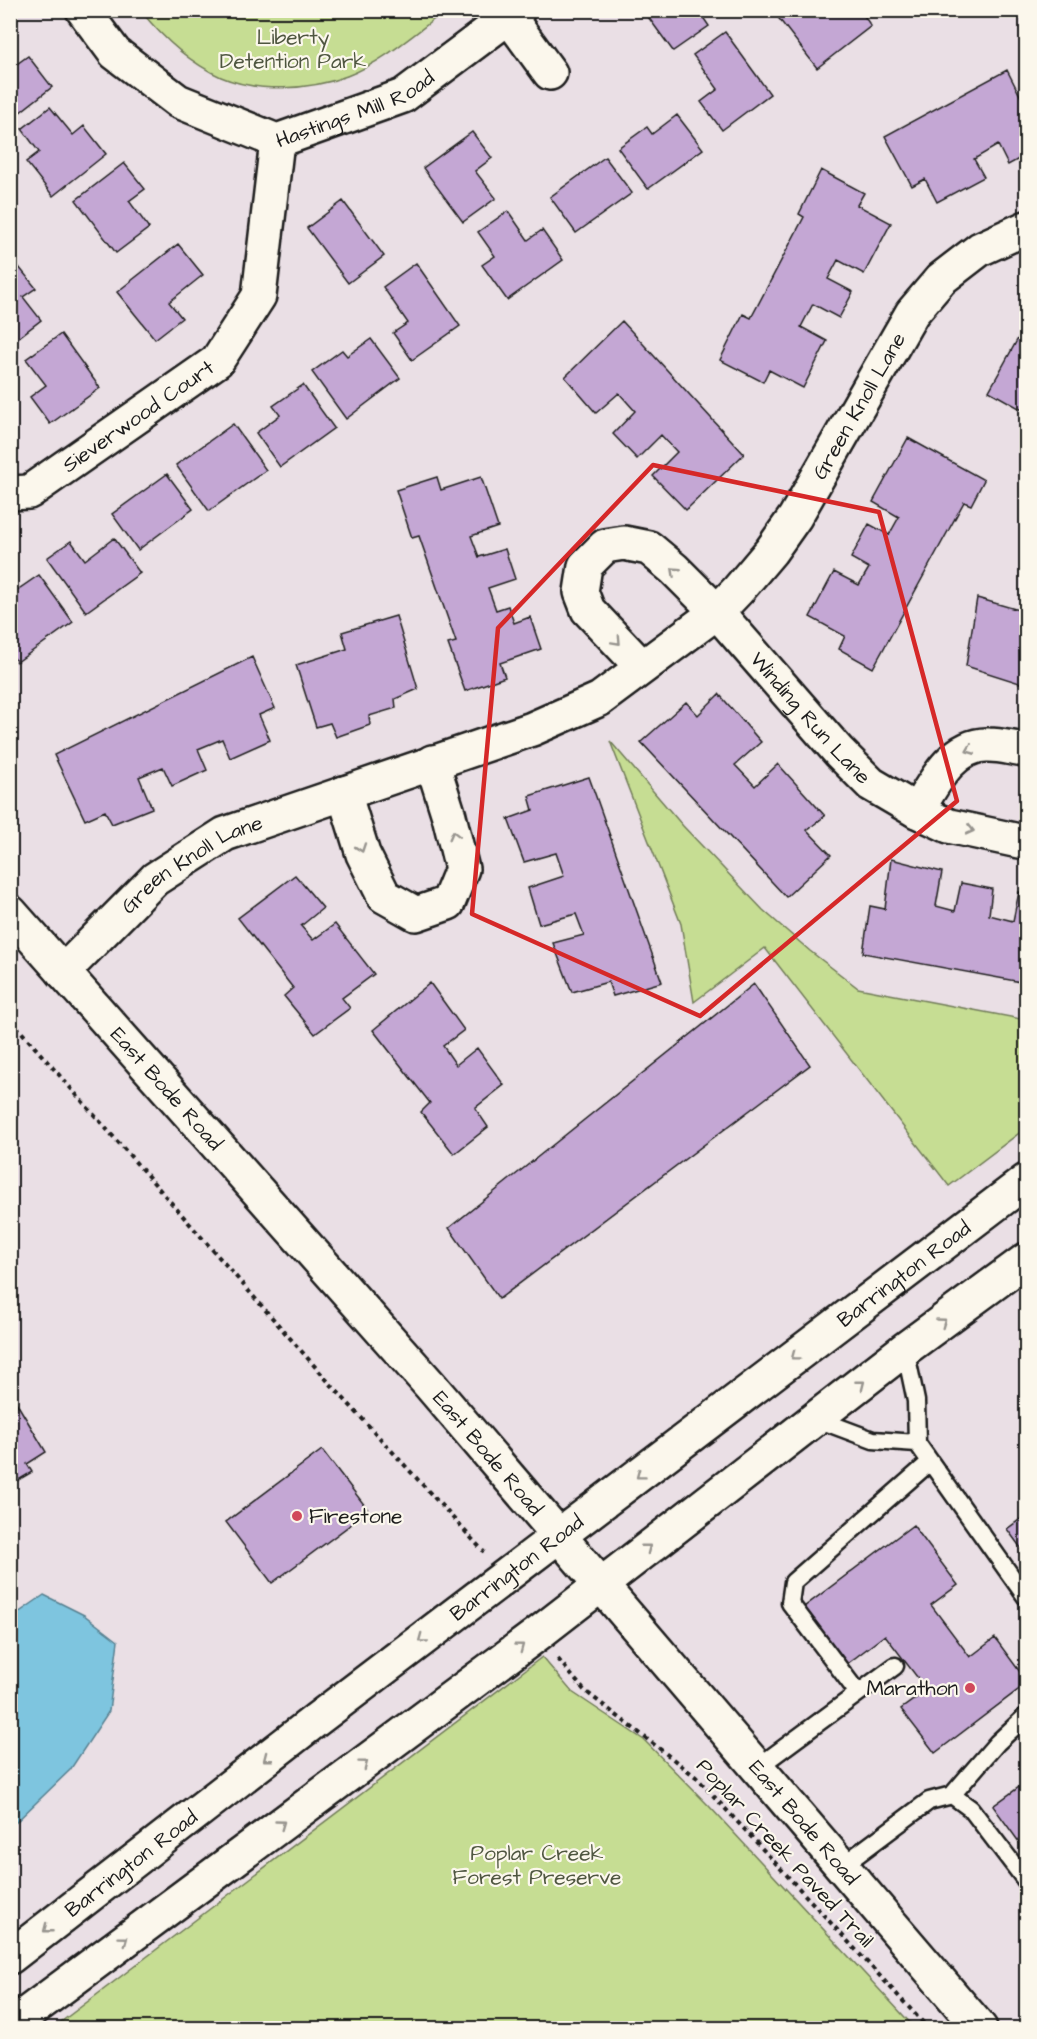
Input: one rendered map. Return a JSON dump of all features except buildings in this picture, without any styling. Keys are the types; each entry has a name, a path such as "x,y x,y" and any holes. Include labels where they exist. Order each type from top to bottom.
{"street":[{"name":"Hastings Mill Road","path":"82,10 115,53 178,101 277,141 403,96 513,14 550,73"},
{"name":"Sieverwood Court","path":"10,493 29,492 217,361 259,296 277,141"},
{"name":"Green Knoll Lane","path":"63,972 155,879 225,834 532,729 600,699 717,612 752,575 795,517 912,313 941,279 980,249 1026,228"},
{"path":"642,668 588,610 581,592 585,566 605,546 624,543 649,548 674,569 717,612"},
{"name":"Winding Run Lane","path":"717,612 839,752 871,784 917,811 949,826 1019,841 1026,840"},
{"path":"917,811 944,768 966,749 987,744 1026,750"},
{"path":"344,793 363,854 384,896 416,914 431,909 448,903 462,869 432,762"},
{"name":"East Bode Road","path":"10,912 430,1385 980,2028"},
{"name":"Barrington Road","path":"10,1957 334,1706 502,1578 560,1537 1026,1181"},
{"path":"10,2026 539,1633 905,1349 1026,1260"}],"lane":[{"path":"905,1349 916,1401 917,1443 1026,1598"},
{"path":"817,1419 873,1440 917,1443"},
{"path":"858,1694 790,1603 793,1582 930,1462"},
{"path":"758,1767 895,1666"},
{"path":"842,1866 929,1801 952,1795 997,1743 1026,1716"},
{"path":"952,1795 971,1809 1026,1881"}],"path":[{"path":"10,1019 325,1378 488,1556"},
{"name":"Poplar Creek Paved Trail","path":"558,1659 584,1690 696,1777 928,2028"}],"highlighted area":[{"path":"653,465 879,512 957,801 700,1016 472,914 498,628"}],"green space":[{"name":"Liberty Detention Park","path":"141,11 445,11 398,47 360,70 332,81 284,88 251,86 221,77 198,64 177,48"},
{"path":"610,741 683,826 763,910 810,951 858,988 1026,1020 1026,1128 949,1186 765,948 694,1002 681,924"},
{"name":"Poplar Creek Forest Preserve","path":"542,1657 572,1692 644,1740 709,1806 915,2028 53,2028"}],"water":[{"path":"44,1595 84,1615 118,1641 109,1711 70,1770 11,1827 11,1618"}],"place":[{"name":"Firestone","path":"297,1516"},
{"name":"Marathon","path":"970,1688"}]}
